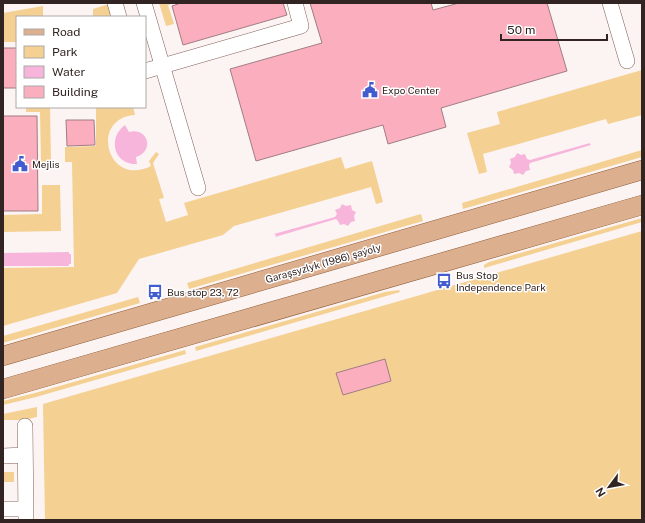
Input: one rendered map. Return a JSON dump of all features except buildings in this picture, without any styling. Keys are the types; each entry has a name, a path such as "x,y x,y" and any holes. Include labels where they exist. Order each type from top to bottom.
{"main road":[{"name":"Garaşsyzlyk (1986) şaýoly","path":"3,356 642,170"},
{"path":"3,389 642,205"}],"lane":[{"path":"115,3 119,16"},
{"path":"144,3 198,188"},
{"path":"146,71 301,26 294,3"},
{"path":"610,3 627,61"},
{"path":"3,509 26,514 25,426"},
{"path":"3,456 25,455"}],"green space":[{"path":"159,3 175,3 168,5 174,24 166,26"},
{"path":"109,4 113,16 93,16 93,9"},
{"path":"43,6 43,16 16,16 16,42 3,42 3,13"},
{"path":"642,70 642,115 608,124 606,119 483,154 487,172 479,174 467,133 500,124 497,112"},
{"path":"26,108 50,108 51,162 41,162 40,112 26,112"},
{"path":"96,108 133,108 135,115 121,119 112,127 108,138 109,150 114,160 123,168 136,170 151,166 149,161 156,152 159,154 153,163 164,198 159,199 166,222 188,215 184,203 341,157 345,169 372,161 383,202 376,204 371,187 234,226 223,235 139,259 117,293 3,326 3,268 74,267 72,162 65,162 65,147 96,146"},
{"path":"642,150 642,157 463,209 462,203"},
{"path":"42,185 60,185 61,231 3,232 3,215 42,214"},
{"path":"421,214 423,221 189,289 187,283"},
{"path":"642,218 642,222 484,268 484,265 489,262"},
{"path":"642,231 642,520 45,520 43,404"},
{"path":"399,290 400,292 196,351 195,347 385,292"},
{"path":"138,297 140,303 3,343 3,336"},
{"path":"185,350 186,354 3,405 3,401"},
{"path":"37,407 37,417 24,420 3,420 3,414"},
{"path":"3,472 14,472 14,482 3,482"}],"water":[{"path":"125,125 129,132 136,131 141,133 147,140 146,150 136,157 137,164 129,163 123,160 118,156 116,150 116,137 119,130"},
{"path":"590,143 591,145 530,163 530,170 526,171 523,175 519,173 514,174 513,170 509,167 511,163 510,159 515,157 517,153 521,155 525,154 527,159 530,160"},
{"path":"342,204 346,206 351,205 352,210 356,212 354,216 355,221 351,222 348,226 344,224 340,225 336,219 275,237 276,235 274,234 335,217 337,214 335,210 340,208"},
{"path":"69,252 69,254 71,254 71,264 69,264 69,266 3,266 3,253"}],"place":[{"name":"Expo Center","path":"370,90"},
{"name":"Mejlis","path":"20,164"},
{"name":"Bus Stop Independence Park","path":"444,281"},
{"name":"Bus stop 23, 72","path":"155,292"}]}
